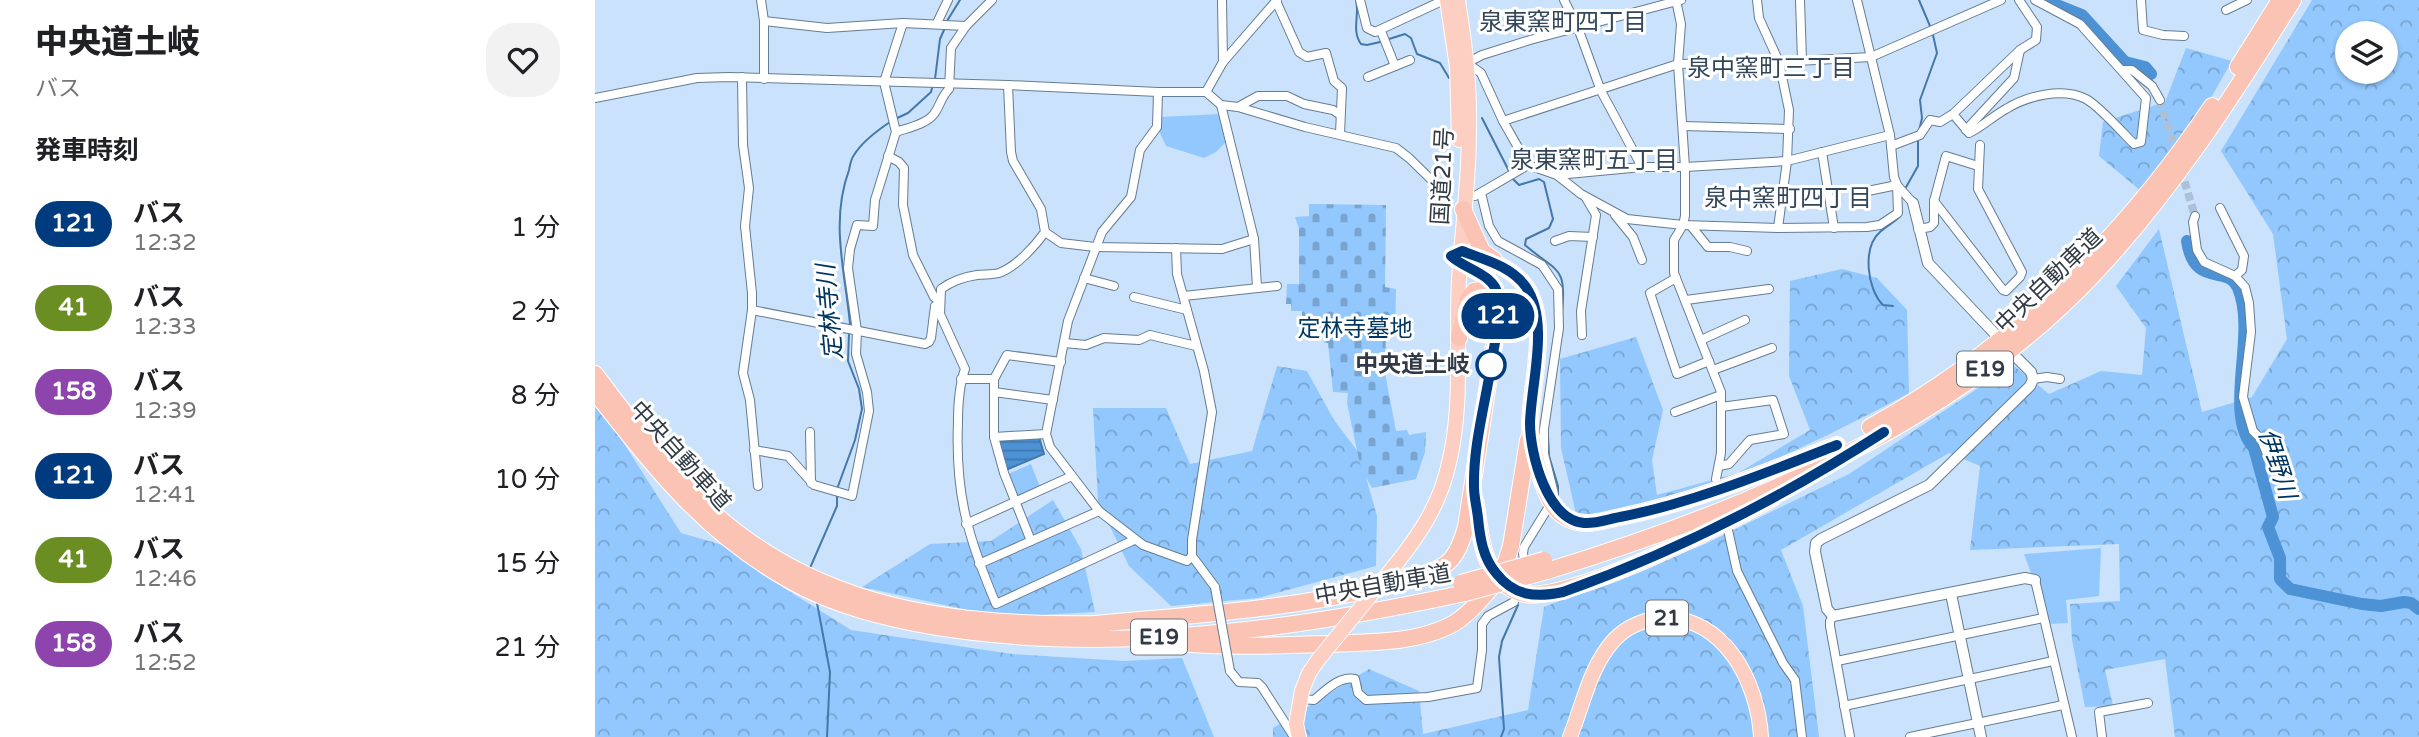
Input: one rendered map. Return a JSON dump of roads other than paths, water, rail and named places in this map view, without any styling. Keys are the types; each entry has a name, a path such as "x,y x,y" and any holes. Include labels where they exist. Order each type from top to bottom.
{"highway":[{"name":"国道21号","path":"1297,737 1296,724 1301,695 1309,673 1420,533 1435,508 1451,456 1456,415 1459,338 1459,155 1457,67 1446,0"},
{"name":"国道21号","path":"1444,480 1458,257 1468,160 1467,63 1458,0"},
{"name":"中央自動車道","path":"1546,566 1747,488 1837,445 1888,417 1970,365 2013,332 2084,267 2182,149 2280,0"},
{"name":"中央自動車道","path":"854,601 913,623 1007,636 1144,639 1318,620 1463,588 1676,529 1718,512 1795,479 1884,432 1989,366 2031,333 2093,275 2158,200 2191,156 2293,0"},
{"path":"1144,639 1242,647 1391,640 1426,634 1450,625 1482,598 1499,578 1511,546 1530,424 1538,332 1536,313 1526,287 1482,251 1463,209"},
{"path":"1458,257 1503,267"},
{"path":"1096,624 1237,610 1347,595 1418,578 1448,563 1459,546 1466,527 1498,319 1498,295 1495,288 1458,257"},
{"path":"1459,338 1468,300 1474,291 1495,288"},
{"name":"中央自動車道","path":"595,374 654,450 695,495 777,567 811,592 965,619 1008,623 1096,624 1236,618 1463,588"},
{"name":"中央自動車道","path":"595,392 686,503 729,541 777,567"},
{"path":"1530,424 1540,473 1555,508 1570,520 1585,523 1653,509 1779,468 1837,445"},
{"path":"1474,486 1480,540 1488,565 1513,589 1521,593 1546,595 1608,575 1752,510 1884,432"},
{"name":"21","path":"1570,737 1601,657 1615,638 1630,626 1654,618 1677,618 1697,625 1717,638 1733,654 1752,691 1759,712 1762,737"}],"street":[{"path":"761,0 764,21 764,79"},
{"path":"937,23 948,0"},
{"path":"896,132 931,118 942,96 949,89 949,53 966,26 992,0"},
{"path":"1221,0 1223,62"},
{"path":"1360,0 1367,28 1384,37 1395,66"},
{"path":"1384,37 1446,0"},
{"path":"1564,0 1578,28 1601,91 1642,167"},
{"path":"1747,251 1730,247 1708,247 1687,225 1678,64 1681,24 1678,0 1529,40 1482,55 1467,63 1481,73 1528,166 1557,175 1584,196 1627,219 1687,225 1867,227 1879,225 1898,213 1904,192"},
{"path":"1757,0 1759,18 1779,62 1789,110 1790,129 1778,228"},
{"path":"1800,0 1802,60"},
{"path":"1857,0 1889,135 1894,177 1904,192 1928,263 1996,335"},
{"path":"1503,121 1678,64 1871,57 2001,0"},
{"path":"1891,146 1916,137 1930,120 1940,122 1953,114 2020,50 2036,40 2036,27 2019,0"},
{"path":"1953,114 1969,133 2007,108 2040,96 2071,94 2087,100 2134,144 2141,142 2146,98 2081,24 2035,0"},
{"path":"2141,0 2143,30 2184,36"},
{"path":"2226,10 2247,0"},
{"path":"1206,92 1223,62 1276,1 1299,52 1307,57 1326,53 1334,81 1342,88 1340,134"},
{"path":"764,21 827,28 903,23 966,26"},
{"path":"754,450 788,456 811,483 852,496 869,411 867,392 856,354 857,331 848,268 850,249 857,225 873,226 875,200 896,132 884,82 903,23"},
{"path":"1966,130 2014,78 2020,50"},
{"path":"1368,77 1410,60"},
{"path":"2122,70 2132,70 2152,86 2160,100"},
{"path":"742,77 743,145 749,188 745,226 751,272 752,310 743,373 750,400 758,486"},
{"path":"595,98 697,78 742,77 1206,92 1221,105 1238,107 1305,127 1396,148 1447,195"},
{"path":"1008,85 1013,161 1041,209 1045,232 1061,243 1095,247 1222,248 1254,239"},
{"path":"1158,92 1157,127 1140,150 1131,197 1102,232 1068,321 1046,434 1050,447 1099,511 1134,540 1160,553 1187,561 1192,556"},
{"path":"1238,107 1258,96 1287,96 1339,114"},
{"path":"1221,105 1254,239 1257,287"},
{"path":"1683,126 1790,129"},
{"path":"1557,175 1642,167 1787,161 1889,135"},
{"path":"1934,201 2006,291 2022,272 1978,189 1980,145"},
{"path":"1822,152 1834,228"},
{"path":"888,156 904,168 903,205 913,255 938,300 940,314 965,369 961,379 957,451 960,497 979,564 996,604 1134,540"},
{"path":"1918,229 1930,227 1934,223 1934,201 1947,156 1978,166"},
{"path":"1528,166 1478,194 1489,226 1498,241 1542,265 1557,289 1559,328 1544,429 1544,454 1554,494"},
{"path":"1858,193 1904,192"},
{"path":"1582,335 1581,311 1596,215 1584,196"},
{"path":"2220,208 2244,256 2242,270 2235,276"},
{"path":"1614,213 1633,237 1642,260"},
{"path":"2195,216 2193,222 2197,250 2204,261 2235,276 2245,287 2250,322 2243,397 2253,431 2261,439 2267,454"},
{"path":"1687,225 1674,240 1674,273 1721,395 1721,453 1716,479"},
{"path":"752,310 919,344 929,342 941,289 953,281 1004,271 1045,232"},
{"path":"1555,241 1569,236 1593,237"},
{"path":"1176,248 1177,275 1212,412 1192,540 1192,556 1215,587 1230,671 1239,682 1258,683 1297,737"},
{"path":"1084,278 1114,286"},
{"path":"1676,278 1650,293 1677,374 1772,348"},
{"path":"1184,296 1277,286"},
{"path":"1686,300 1769,289"},
{"path":"1133,297 1187,310"},
{"path":"1701,340 1745,320"},
{"path":"1064,343 1086,345 1104,338 1139,340 1150,335 1196,346"},
{"path":"1031,541 1014,502 994,437 994,379 1007,355 1061,362"},
{"path":"1833,616 1827,609 1815,552 1816,543 1916,493 1938,477 2030,386 2033,379 2031,372 2017,358"},
{"path":"961,379 994,379"},
{"path":"2033,379 2060,379"},
{"path":"994,392 1053,400"},
{"path":"1675,412 1721,395"},
{"path":"1719,466 1729,464 1750,440 1784,434 1773,400 1721,407"},
{"path":"810,432 811,483"},
{"path":"994,437 1046,434"},
{"path":"966,524 1072,477"},
{"path":"1527,583 1524,547 1548,508"},
{"path":"979,564 1099,511"},
{"path":"1728,530 1737,571 1783,663 1795,680 1802,737"},
{"path":"1850,737 1830,621 1833,616 2025,578 2035,580 2072,737"},
{"path":"1951,594 1981,737"},
{"path":"1301,695 1314,700 1332,685 1347,678 1355,679 1358,693 1366,700 1428,696 1477,688 1482,624 1488,616 1514,602"},
{"path":"1836,661 2043,618"},
{"path":"1844,706 2053,661"},
{"path":"2102,737 2099,712 2148,703"},
{"path":"1910,737 2063,705"}],"waterway":[{"name":"定林寺川","path":"947,21 960,0"},
{"path":"1356,0 1358,39 1361,44 1367,45 1380,42"},
{"path":"1919,0 1930,26"},
{"name":"伊野川","path":"2044,0 2082,15 2125,62 2145,67 2151,74"},
{"name":"定林寺川","path":"935,79 940,39 944,30"},
{"path":"1389,39 1405,34 1411,38 1417,54 1440,63 1449,78"},
{"path":"1919,131 1922,118 1920,100 1937,53 1933,35"},
{"name":"定林寺川","path":"895,119 908,113 932,88"},
{"path":"1482,118 1510,173"},
{"name":"定林寺川","path":"850,324 840,228 843,189 854,155 866,141 890,122"},
{"path":"1905,189 1918,166 1918,140"},
{"path":"1512,178 1519,185 1539,179 1544,182 1553,219 1549,228 1526,239 1525,245 1552,266 1561,278 1562,312"},
{"path":"1893,306 1883,305 1873,289 1869,258 1874,239 1901,215"},
{"name":"伊野川","path":"2187,241 2197,265 2204,271 2227,277 2234,281 2238,288 2243,307 2244,328 2241,415 2245,433 2254,448 2273,517 2268,527 2280,558 2280,579 2290,589 2362,604 2381,606 2411,603 2419,609"},
{"name":"定林寺川","path":"837,489 855,440 862,409 859,389 848,361 849,333"},
{"path":"1548,436 1549,456 1558,486 1558,496"},
{"name":"定林寺川","path":"810,568 837,506 837,495"},
{"name":"定林寺川","path":"817,603 830,672 827,737"},
{"path":"1501,737 1504,729 1499,657 1502,641 1518,605"}],"tunnel":[{"path":"2160,100 2176,154"},
{"path":"2181,170 2195,216"}],"place":[{"name":"中央道土岐","path":"1491,365"}],"district":[{"name":"泉東窯町四丁目","path":"1563,22"},
{"name":"泉中窯町三丁目","path":"1771,68"},
{"name":"泉東窯町五丁目","path":"1594,160"},
{"name":"泉中窯町四丁目","path":"1788,198"}],"park label":[{"name":"定林寺墓地","path":"1355,329"}]}
